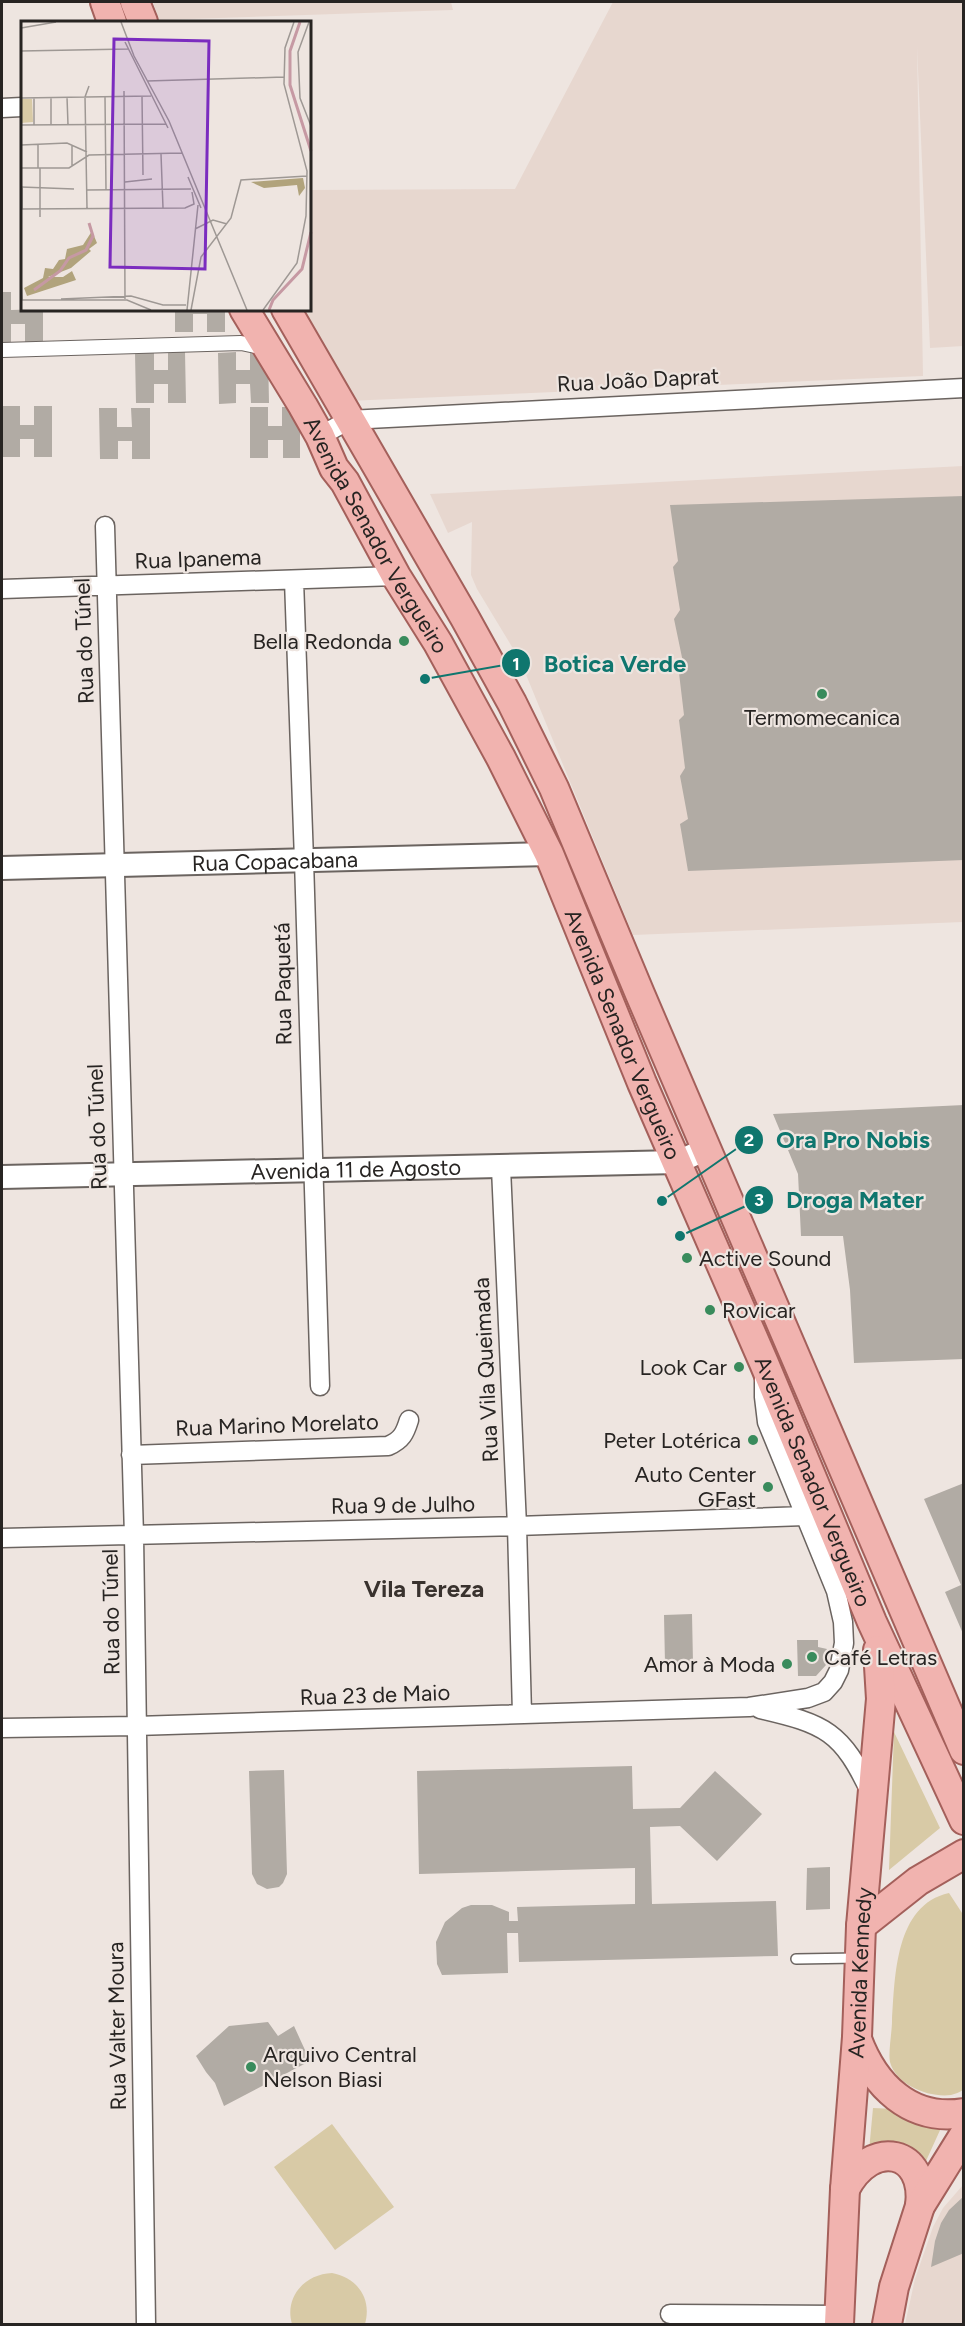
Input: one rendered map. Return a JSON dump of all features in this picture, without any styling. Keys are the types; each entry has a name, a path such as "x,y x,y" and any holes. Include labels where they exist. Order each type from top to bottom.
{"main road":[{"path":"105,2 112,21"},
{"path":"135,2 143,21"},
{"name":"Avenida Senador Vergueiro","path":"245,310 320,436 334,468 345,482 396,576 438,643 501,758 549,854 642,1083 764,1363 872,1622 963,1820"},
{"name":"Avenida Senador Vergueiro","path":"287,310 465,618 512,703 554,788 963,1750"},
{"name":"Avenida Kennedy","path":"839,2320 857,2037 861,1926 881,1699 879,1656 872,1622"},
{"path":"861,1926 918,1881 963,1854"},
{"path":"857,2037 862,2052 876,2076 891,2094 915,2108 930,2112 963,2113"},
{"path":"887,2325 894,2287 923,2202 963,2135"},
{"path":"846,2189 854,2174 866,2163 876,2157 892,2157 909,2165 917,2175 923,2202"},
{"path":"923,2202 963,2163"}],"street":[{"path":"2,108 21,107"},
{"path":"2,350 241,343 266,348"},
{"name":"Rua João Daprat","path":"320,436 349,420 963,388"},
{"name":"Rua do Túnel","path":"105,526 134,1536 136,1726"},
{"name":"Rua Ipanema","path":"2,589 396,576"},
{"name":"Rua Paquetá","path":"294,580 320,1386"},
{"name":"Rua Copacabana","path":"2,868 549,854"},
{"name":"Avenida 11 de Agosto","path":"2,1177 501,1168 678,1162 706,1149"},
{"name":"Rua Vila Queimada","path":"501,1168 522,1714"},
{"path":"764,1363 767,1422 805,1516"},
{"name":"Rua Marino Morelato","path":"131,1455 388,1446 399,1441 404,1435 409,1420"},
{"name":"Rua 9 de Julho","path":"2,1538 516,1526 805,1516"},
{"name":"Rua 23 de Maio","path":"2,1728 749,1707 814,1696 824,1692 833,1682 843,1659 843,1622 831,1576 805,1516"},
{"name":"Rua 23 de Maio","path":"749,1707 801,1719 820,1726 833,1735 852,1757 872,1798"},
{"name":"Rua Valter Moura","path":"136,1726 147,2325"},
{"path":"670,2314 839,2320"}],"lane":[{"path":"796,1959 860,1958"}],"shaded area":[{"path":"153,2 451,2 453,10 159,20"},
{"path":"613,2 963,2 963,346 930,348 917,46 923,376 347,401 297,310 310,310 310,190 515,189"},
{"path":"963,466 963,922 633,935 520,660 471,575 472,522 448,533 430,494"},
{"path":"894,1732 940,1828 889,1870"},
{"path":"949,1893 964,1916 963,2090 951,2095 942,2095 924,2092 906,2083 893,2070 889,2053 897,1964 901,1945 908,1927 918,1912 931,1900"},
{"path":"873,2108 895,2109 915,2120 941,2128 926,2161 914,2151 869,2151"},
{"path":"332,2124 394,2207 335,2250 274,2167"},
{"path":"963,2185 963,2324 905,2324 915,2279 933,2227 943,2208"},
{"path":"332,2273 349,2280 361,2291 366,2306 365,2324 292,2324 291,2305 299,2289 313,2278"}],"building":[{"path":"2,292 11,292 11,310 43,310 43,343 25,343 25,324 11,324 11,343 2,343"},
{"path":"175,310 225,310 225,332 207,332 207,314 193,314 193,332 175,332"},
{"path":"154,352 154,370 168,370 168,352 185,352 186,403 168,403 168,384 154,384 154,403 136,403 135,353"},
{"path":"236,352 236,370 250,370 250,352 268,352 269,403 251,403 250,384 236,384 236,403 219,404 218,353"},
{"path":"2,406 20,406 20,425 34,425 34,406 52,406 52,457 34,457 34,439 20,439 20,457 2,457"},
{"path":"250,407 268,407 268,426 282,426 282,407 300,407 300,458 283,458 283,440 268,440 268,458 250,458"},
{"path":"99,408 117,408 117,427 132,427 131,408 150,408 150,459 132,459 132,441 118,441 118,459 100,459"},
{"name":"Termomecanica","path":"964,496 964,860 688,871 680,824 688,819 680,776 685,768 679,720 684,715 679,673 684,667 674,619 680,610 673,567 678,561 670,505"},
{"path":"964,1105 964,1359 854,1363 850,1290 843,1236 801,1236 798,1174 773,1114"},
{"path":"964,1483 964,1636 945,1592 961,1585 924,1499"},
{"path":"692,1614 693,1663 665,1664 664,1615"},
{"name":"Café Letras","path":"797,1640 818,1640 818,1647 827,1649 826,1665 816,1676 798,1676"},
{"path":"632,1766 633,1809 680,1808 715,1771 762,1814 717,1861 680,1826 650,1827 652,1904 776,1901 778,1956 519,1962 518,1933 507,1933 508,1973 442,1975 437,1964 436,1942 445,1922 462,1908 471,1905 492,1905 509,1912 509,1921 518,1921 517,1907 635,1904 635,1868 419,1874 417,1771"},
{"path":"284,1770 287,1874 279,1887 267,1889 257,1884 252,1874 249,1771"},
{"path":"830,1867 830,1909 806,1910 807,1868"},
{"name":"Arquivo Central Nelson Biasi","path":"268,2022 278,2036 294,2026 310,2061 224,2106 215,2083 196,2056 229,2026"},
{"path":"964,2196 964,2253 931,2267 935,2241 941,2223 949,2210"}],"place":[{"name":"Bella Redonda","path":"404,641"},
{"name":"Botica Verde","path":"425,679"},
{"name":"Termomecanica","path":"822,694"},
{"name":"Ora Pro Nobis","path":"662,1201"},
{"name":"Droga Mater","path":"680,1236"},
{"name":"Active Sound","path":"687,1258"},
{"name":"Rovicar","path":"710,1310"},
{"name":"Look Car","path":"739,1367"},
{"name":"Peter Lotérica","path":"753,1440"},
{"name":"Auto Center GFast","path":"768,1487"},
{"name":"Café Letras","path":"812,1657"},
{"name":"Amor à Moda","path":"787,1664"},
{"name":"Arquivo Central Nelson Biasi","path":"251,2067"}],"district":[{"name":"Vila Tereza","path":"424,1588"}]}
